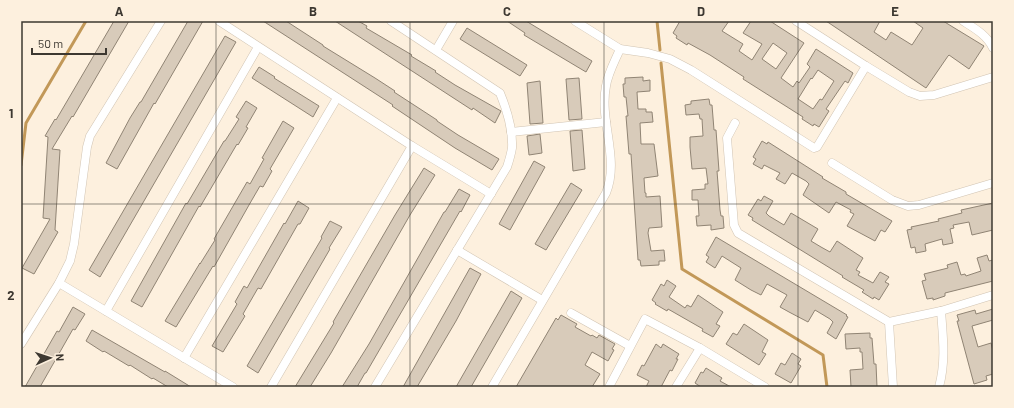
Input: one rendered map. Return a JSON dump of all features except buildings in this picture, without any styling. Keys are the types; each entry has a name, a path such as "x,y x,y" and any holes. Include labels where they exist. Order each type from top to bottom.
{"street":[{"path":"21,344 59,283 70,261 74,244 87,147 90,136 161,21"},
{"path":"219,21 412,146 491,194"},
{"path":"375,387 507,167 512,149 512,132 507,109 500,93 391,21"},
{"path":"436,50 453,21"},
{"path":"575,21 620,49 648,53 670,59 691,70 814,148 817,147 866,66"},
{"path":"796,21 866,66 909,92 920,96 934,94 993,77"},
{"path":"963,21 980,32 990,42 993,48"},
{"path":"106,311 258,47"},
{"path":"492,387 606,193 610,183 611,169 604,106 605,86 620,49"},
{"path":"184,358 337,98"},
{"path":"512,132 606,122"},
{"path":"735,123 727,138 734,224 738,233 889,322 941,311 993,295"},
{"path":"271,387 412,146"},
{"path":"832,163 892,200 908,206 919,205 993,183"},
{"path":"457,250 542,300"},
{"path":"59,283 233,387"},
{"path":"939,387 942,377 944,354 941,311"},
{"path":"571,313 630,346"},
{"path":"609,387 644,318 700,348 765,387"},
{"path":"889,322 893,387"},
{"path":"676,387 700,348"}],"waterway":[{"path":"21,165 26,123 86,21"},
{"path":"657,21 660,50"},
{"path":"661,63 682,269 823,355 827,387"}]}
